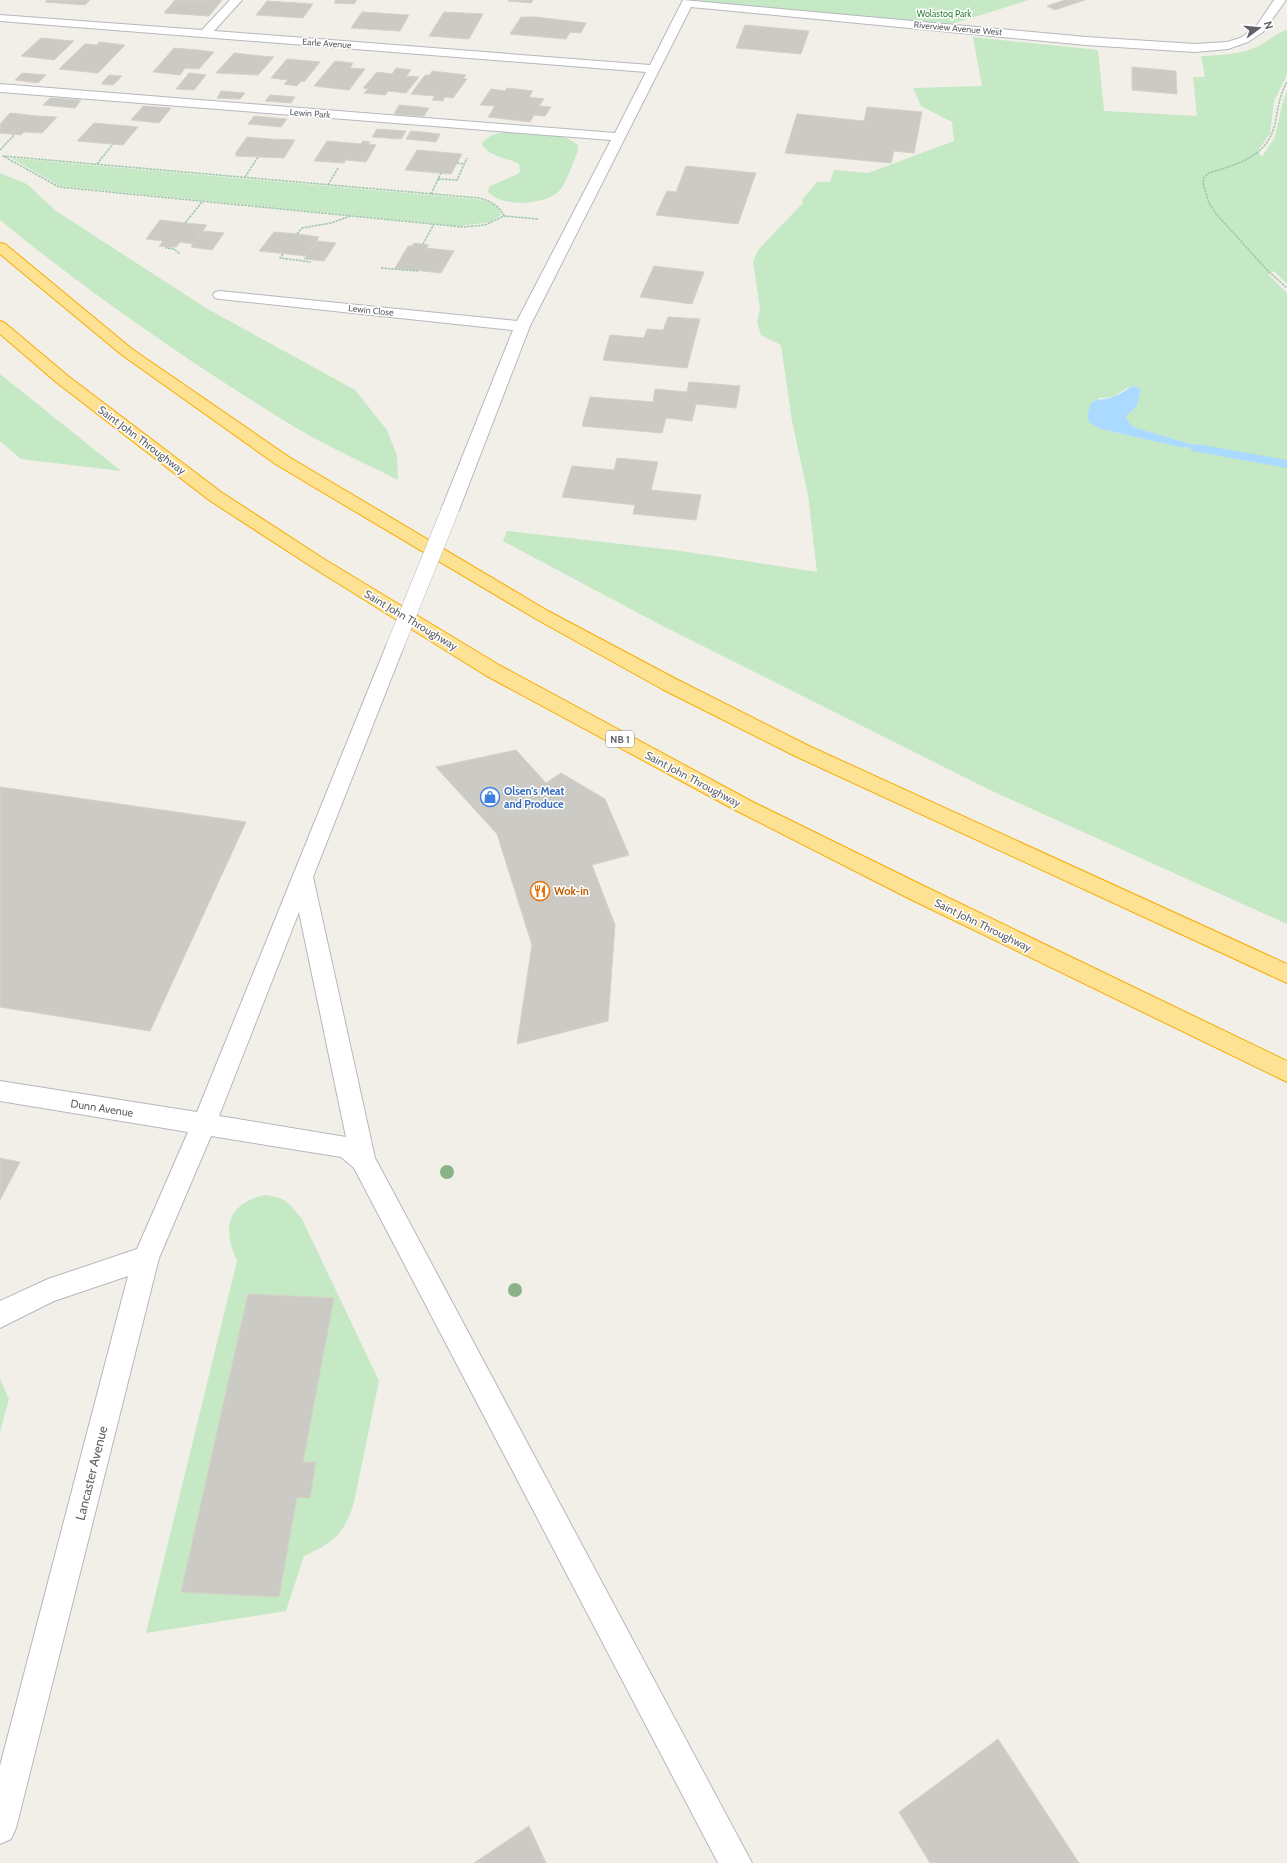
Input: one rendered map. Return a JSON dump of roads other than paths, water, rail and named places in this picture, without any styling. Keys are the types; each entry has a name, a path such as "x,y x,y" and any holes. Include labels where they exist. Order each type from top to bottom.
{"highway":[{"path":"0,247 127,352 283,461 542,615 669,684 802,751 1287,974"},
{"name":"Saint John Throughway","path":"0,326 62,379 215,496 318,563 492,670 744,806 918,893 1287,1072"}],"street":[{"path":"205,34 236,0"},
{"name":"Riverview Avenue West","path":"688,1 1086,41 1196,48 1228,45 1244,40 1259,30 1280,0"},
{"name":"Lancaster Avenue","path":"0,1828 146,1258 204,1124 450,510 522,326 688,1"},
{"name":"Earle Avenue","path":"0,18 654,69"},
{"name":"Lewin Park","path":"0,88 619,137"},
{"name":"Lewin Close","path":"220,295 522,326"},
{"path":"303,878 363,1160 736,1863"},
{"name":"Dunn Avenue","path":"0,1091 344,1147 355,1152 363,1160"},
{"path":"0,1316 48,1291 146,1258"}],"water":[{"path":"1134,386 1141,389 1137,406 1125,417 1133,427 1191,444 1196,448 1179,447 1101,429 1090,423 1087,416 1091,403 1097,400 1116,396"}],"waterway":[{"path":"1196,448 1287,464"}],"place":[{"name":"Olsen's Meat and Produce","path":"490,797"},
{"name":"Wok-in","path":"540,891"}],"park label":[{"name":"Wolastoq Park","path":"944,13"}]}
